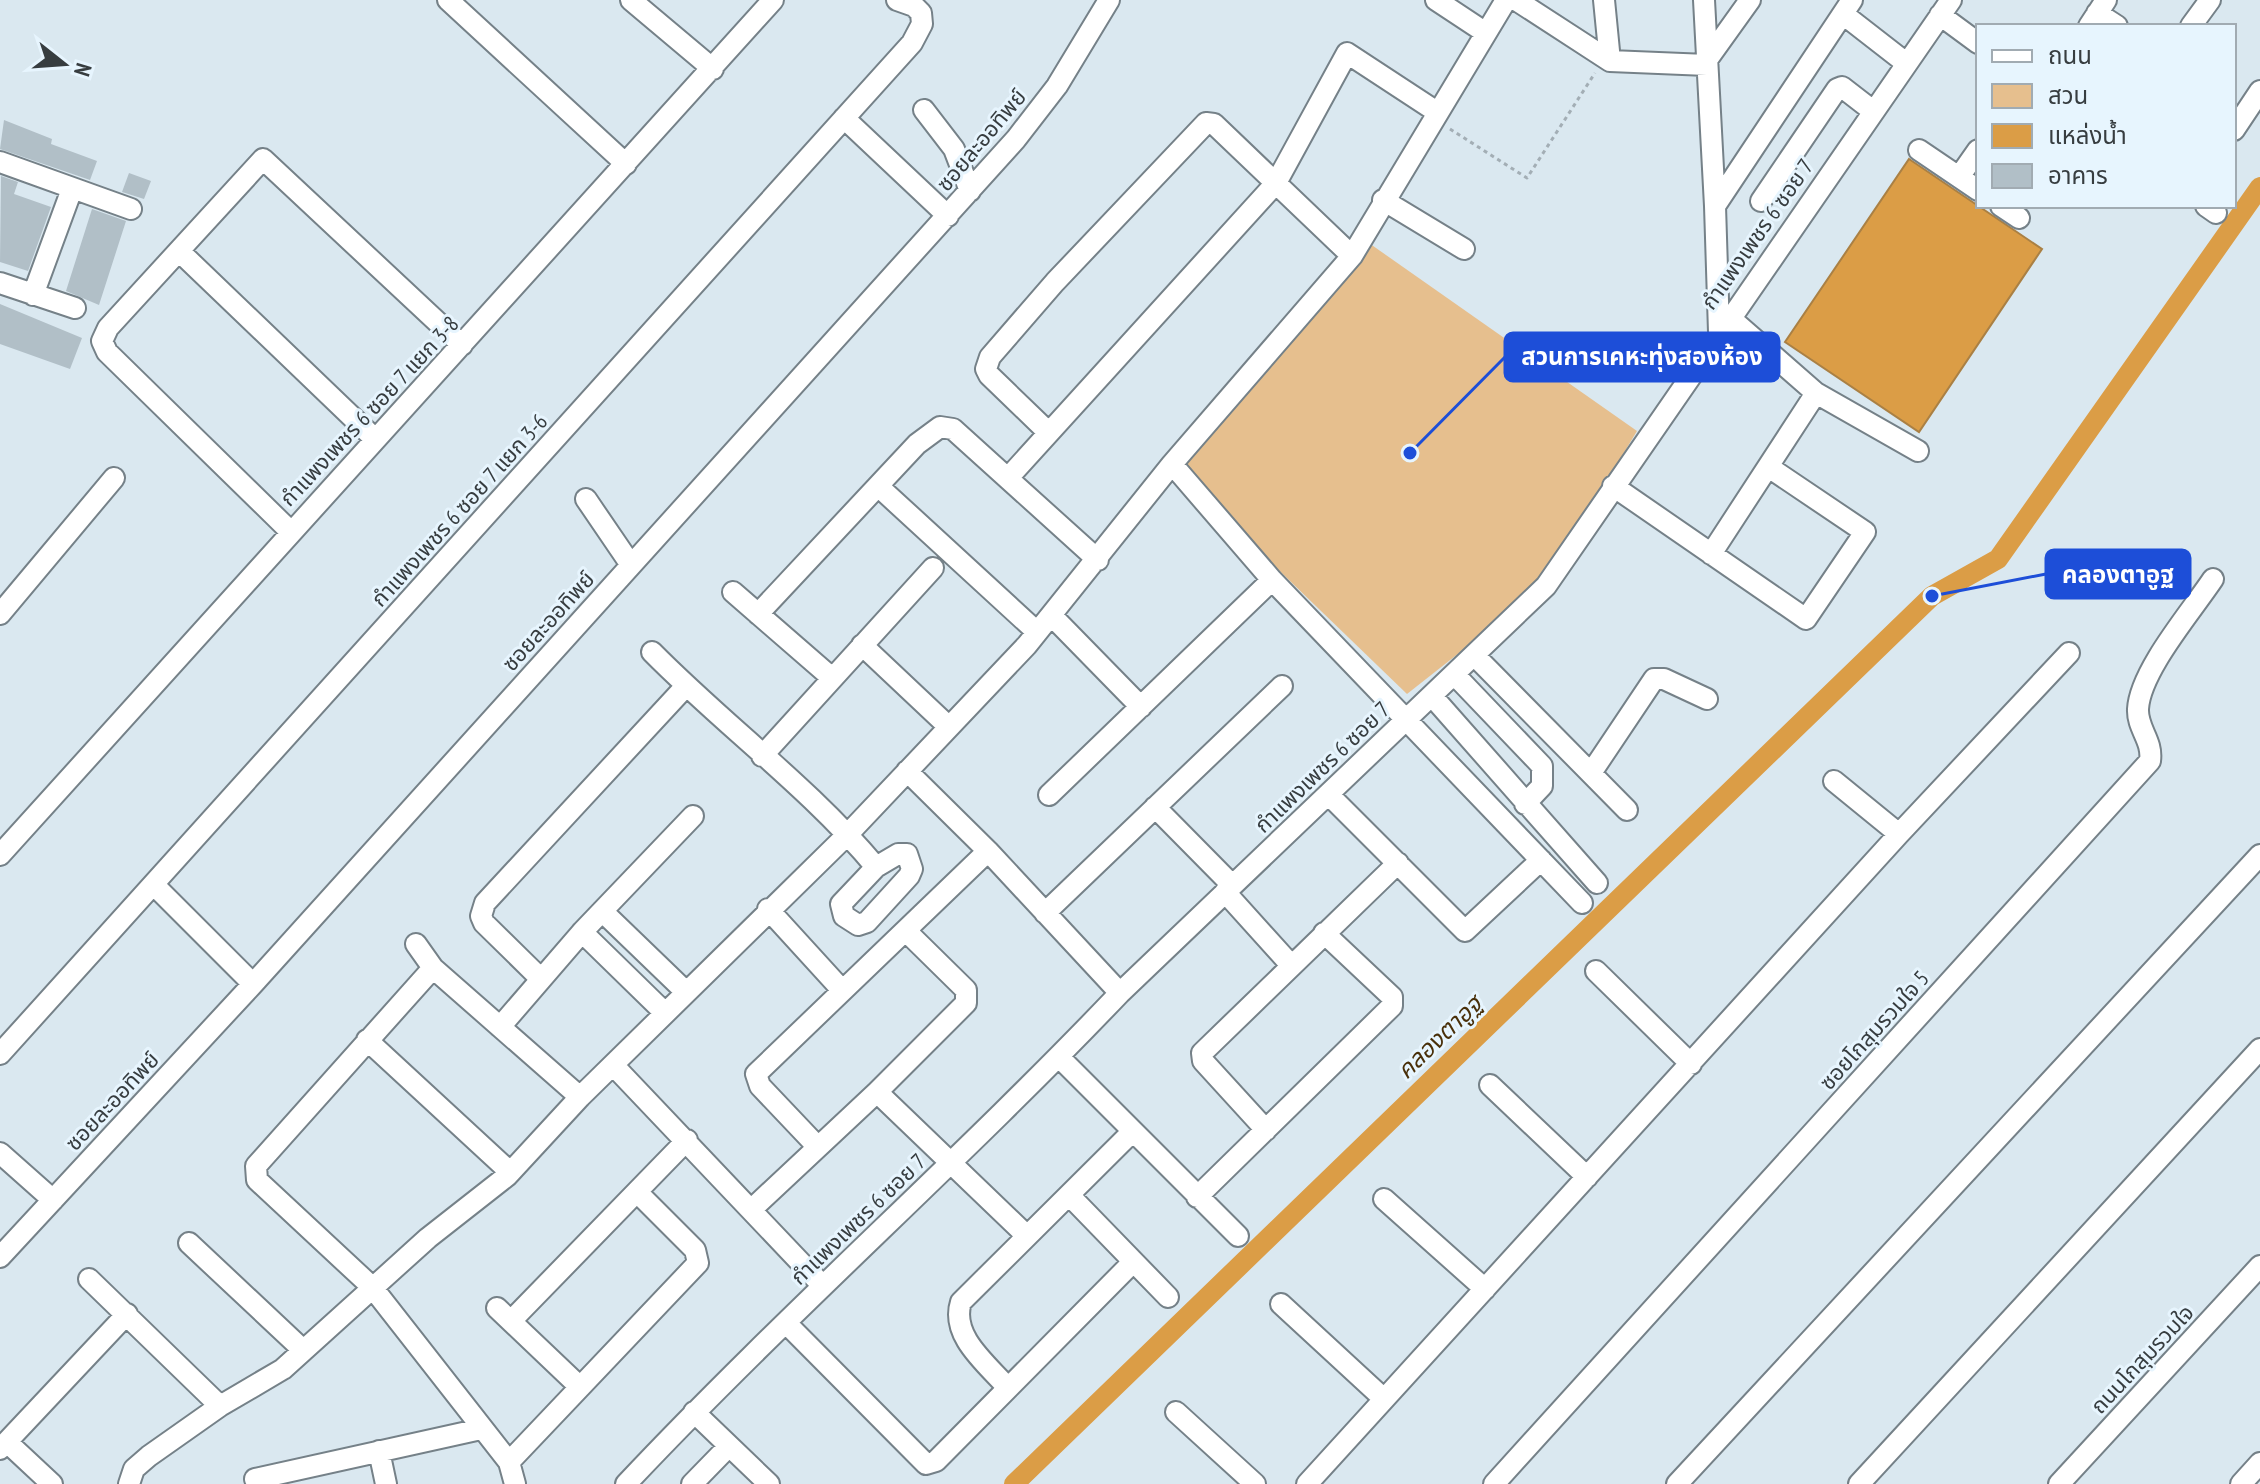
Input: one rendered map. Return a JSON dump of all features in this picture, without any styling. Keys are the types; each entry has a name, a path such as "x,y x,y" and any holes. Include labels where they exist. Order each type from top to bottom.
{"street":[{"path":"448,0 626,164"},
{"path":"631,0 713,69"},
{"name":"กำแพงเพชร 6 ซอย 7 แยก 3-8","path":"0,855 773,0"},
{"name":"กำแพงเพชร 6 ซอย 7 แยก 3-6","path":"0,1054 918,34 921,13 914,6 897,0"},
{"name":"ซอยละออทิพย์","path":"0,1257 253,984 948,216 1035,117 1109,0"},
{"path":"1436,0 1486,33"},
{"path":"129,1484 134,1469 220,1406 283,1369 372,1287 510,1172 580,1097 768,909 848,834 1052,616 1172,464 1352,256 1506,0"},
{"path":"1516,0 1607,60 1707,62"},
{"path":"1604,0 1607,60"},
{"path":"1704,0 1724,324 1816,393 1918,451"},
{"path":"1707,62 1750,0"},
{"path":"2192,24 2210,0"},
{"path":"1942,6 1976,41"},
{"name":"กำแพงเพชร 6 ซอย 7","path":"626,1484 694,1412 1059,1057 1120,993 1546,586 1906,63 1942,6"},
{"path":"1715,206 1847,7 1906,63"},
{"path":"2097,13 2114,24"},
{"path":"1008,478 1276,183 1347,53 1435,115"},
{"path":"1761,201 1837,89 1847,90 1873,111"},
{"path":"2238,116 2260,91"},
{"path":"924,110 954,149 970,191"},
{"path":"844,118 948,216"},
{"path":"1048,432 986,369 998,346 1055,282 1206,123 1214,124 1352,256"},
{"path":"1919,150 1976,189"},
{"path":"1959,177 1976,153"},
{"path":"291,532 103,346 108,328 263,159 462,345"},
{"path":"0,162 131,209"},
{"path":"33,295 72,189"},
{"path":"1383,200 1464,249"},
{"path":"2004,208 2019,218"},
{"path":"179,251 375,439"},
{"path":"0,283 75,308"},
{"path":"1711,554 1770,468 1816,393"},
{"path":"758,614 917,444 946,426 1098,560"},
{"path":"1172,464 1272,580 1408,718 1582,903"},
{"path":"1613,486 1802,617 1810,617 1865,532 1770,468"},
{"path":"0,614 114,478"},
{"path":"878,486 1037,632"},
{"path":"586,499 631,565"},
{"path":"762,756 933,568"},
{"name":"ซอยโกสุมรวมใจ 5","path":"1494,1484 2150,761 2152,748 2139,724 2140,692 2213,579"},
{"path":"1049,795 1272,580"},
{"path":"733,592 832,678"},
{"path":"1052,616 1141,707"},
{"path":"862,645 949,727"},
{"path":"652,652 848,834 876,867"},
{"path":"1307,1484 1899,834 2069,653"},
{"path":"1474,655 1627,810"},
{"path":"1454,674 1542,766 1542,786 1525,804"},
{"path":"1591,773 1654,679 1664,679 1707,699"},
{"path":"541,979 484,923 481,916 485,903 686,686"},
{"path":"1045,913 1282,686"},
{"path":"1432,696 1597,883"},
{"path":"907,771 988,851 1120,993"},
{"path":"1834,781 1899,834"},
{"path":"1329,795 1465,931 1541,860"},
{"path":"1155,807 1228,888 1290,964"},
{"path":"500,1027 582,932 693,816"},
{"path":"816,1145 760,1086 756,1074 988,851"},
{"path":"1677,1484 2260,855"},
{"path":"1266,1130 1203,1061 1202,1053 1290,964 1398,863"},
{"path":"154,885 253,984"},
{"path":"768,909 841,989"},
{"path":"602,911 686,992"},
{"path":"752,1209 966,1003 966,990 906,931"},
{"path":"582,932 665,1013"},
{"path":"1197,1197 1348,1051 1394,1001 1324,933"},
{"path":"416,944 433,968 580,1097"},
{"path":"433,968 256,1166 255,1172 257,1180 372,1287 509,1462 515,1484"},
{"path":"1596,971 1691,1064"},
{"path":"367,1040 510,1172"},
{"path":"1859,1484 2260,1049"},
{"path":"1059,1057 1238,1236"},
{"path":"614,1066 822,1285"},
{"path":"1490,1085 1587,1177"},
{"path":"877,1092 1027,1236"},
{"path":"1008,1388 961,1333 956,1316 961,1302 1132,1132"},
{"path":"580,1387 504,1315 637,1192 687,1140"},
{"path":"0,1153 53,1200"},
{"path":"509,1462 698,1263 695,1250 637,1192"},
{"path":"1069,1195 1168,1297"},
{"path":"1384,1199 1485,1289"},
{"path":"189,1243 303,1350"},
{"path":"786,1323 926,1464 936,1461 1133,1262"},
{"name":"ถนนโกสุมรวมใจ","path":"2059,1484 2260,1266"},
{"path":"89,1279 220,1406"},
{"path":"1281,1304 1384,1399"},
{"path":"52,1484 3,1446 127,1314"},
{"path":"694,1412 769,1484"},
{"path":"1176,1412 1255,1484"},
{"path":"255,1479 481,1429"},
{"path":"692,1484 729,1446"},
{"path":"379,1451 386,1484"},
{"path":"2241,1484 2260,1463"}],"path":[{"path":"1435,115 1527,178 1607,60"}],"green space":[{"path":"1366,241 1637,431 1544,586 1407,694 1179,474"}],"water":[{"path":"1909,159 1976,204 1976,208 1981,208 2042,249 1919,432 1785,342"}],"building":[{"path":"4,120 52,139 51,144 97,161 90,180 0,149"},
{"path":"129,173 151,181 144,199 122,192"},
{"path":"1,176 18,182 14,194 51,207 28,271 0,262"},
{"path":"92,209 126,221 99,305 66,291"},
{"path":"0,304 82,338 70,369 0,344"}],"waterway":[{"name":"คลองตาอูฐ","path":"1014,1484 1932,596 1998,559 2260,187"}],"place":[{"name":"สวนการเคหะทุ่งสองห้อง","path":"1410,453"},
{"name":"คลองตาอูฐ","path":"1932,596"}]}
